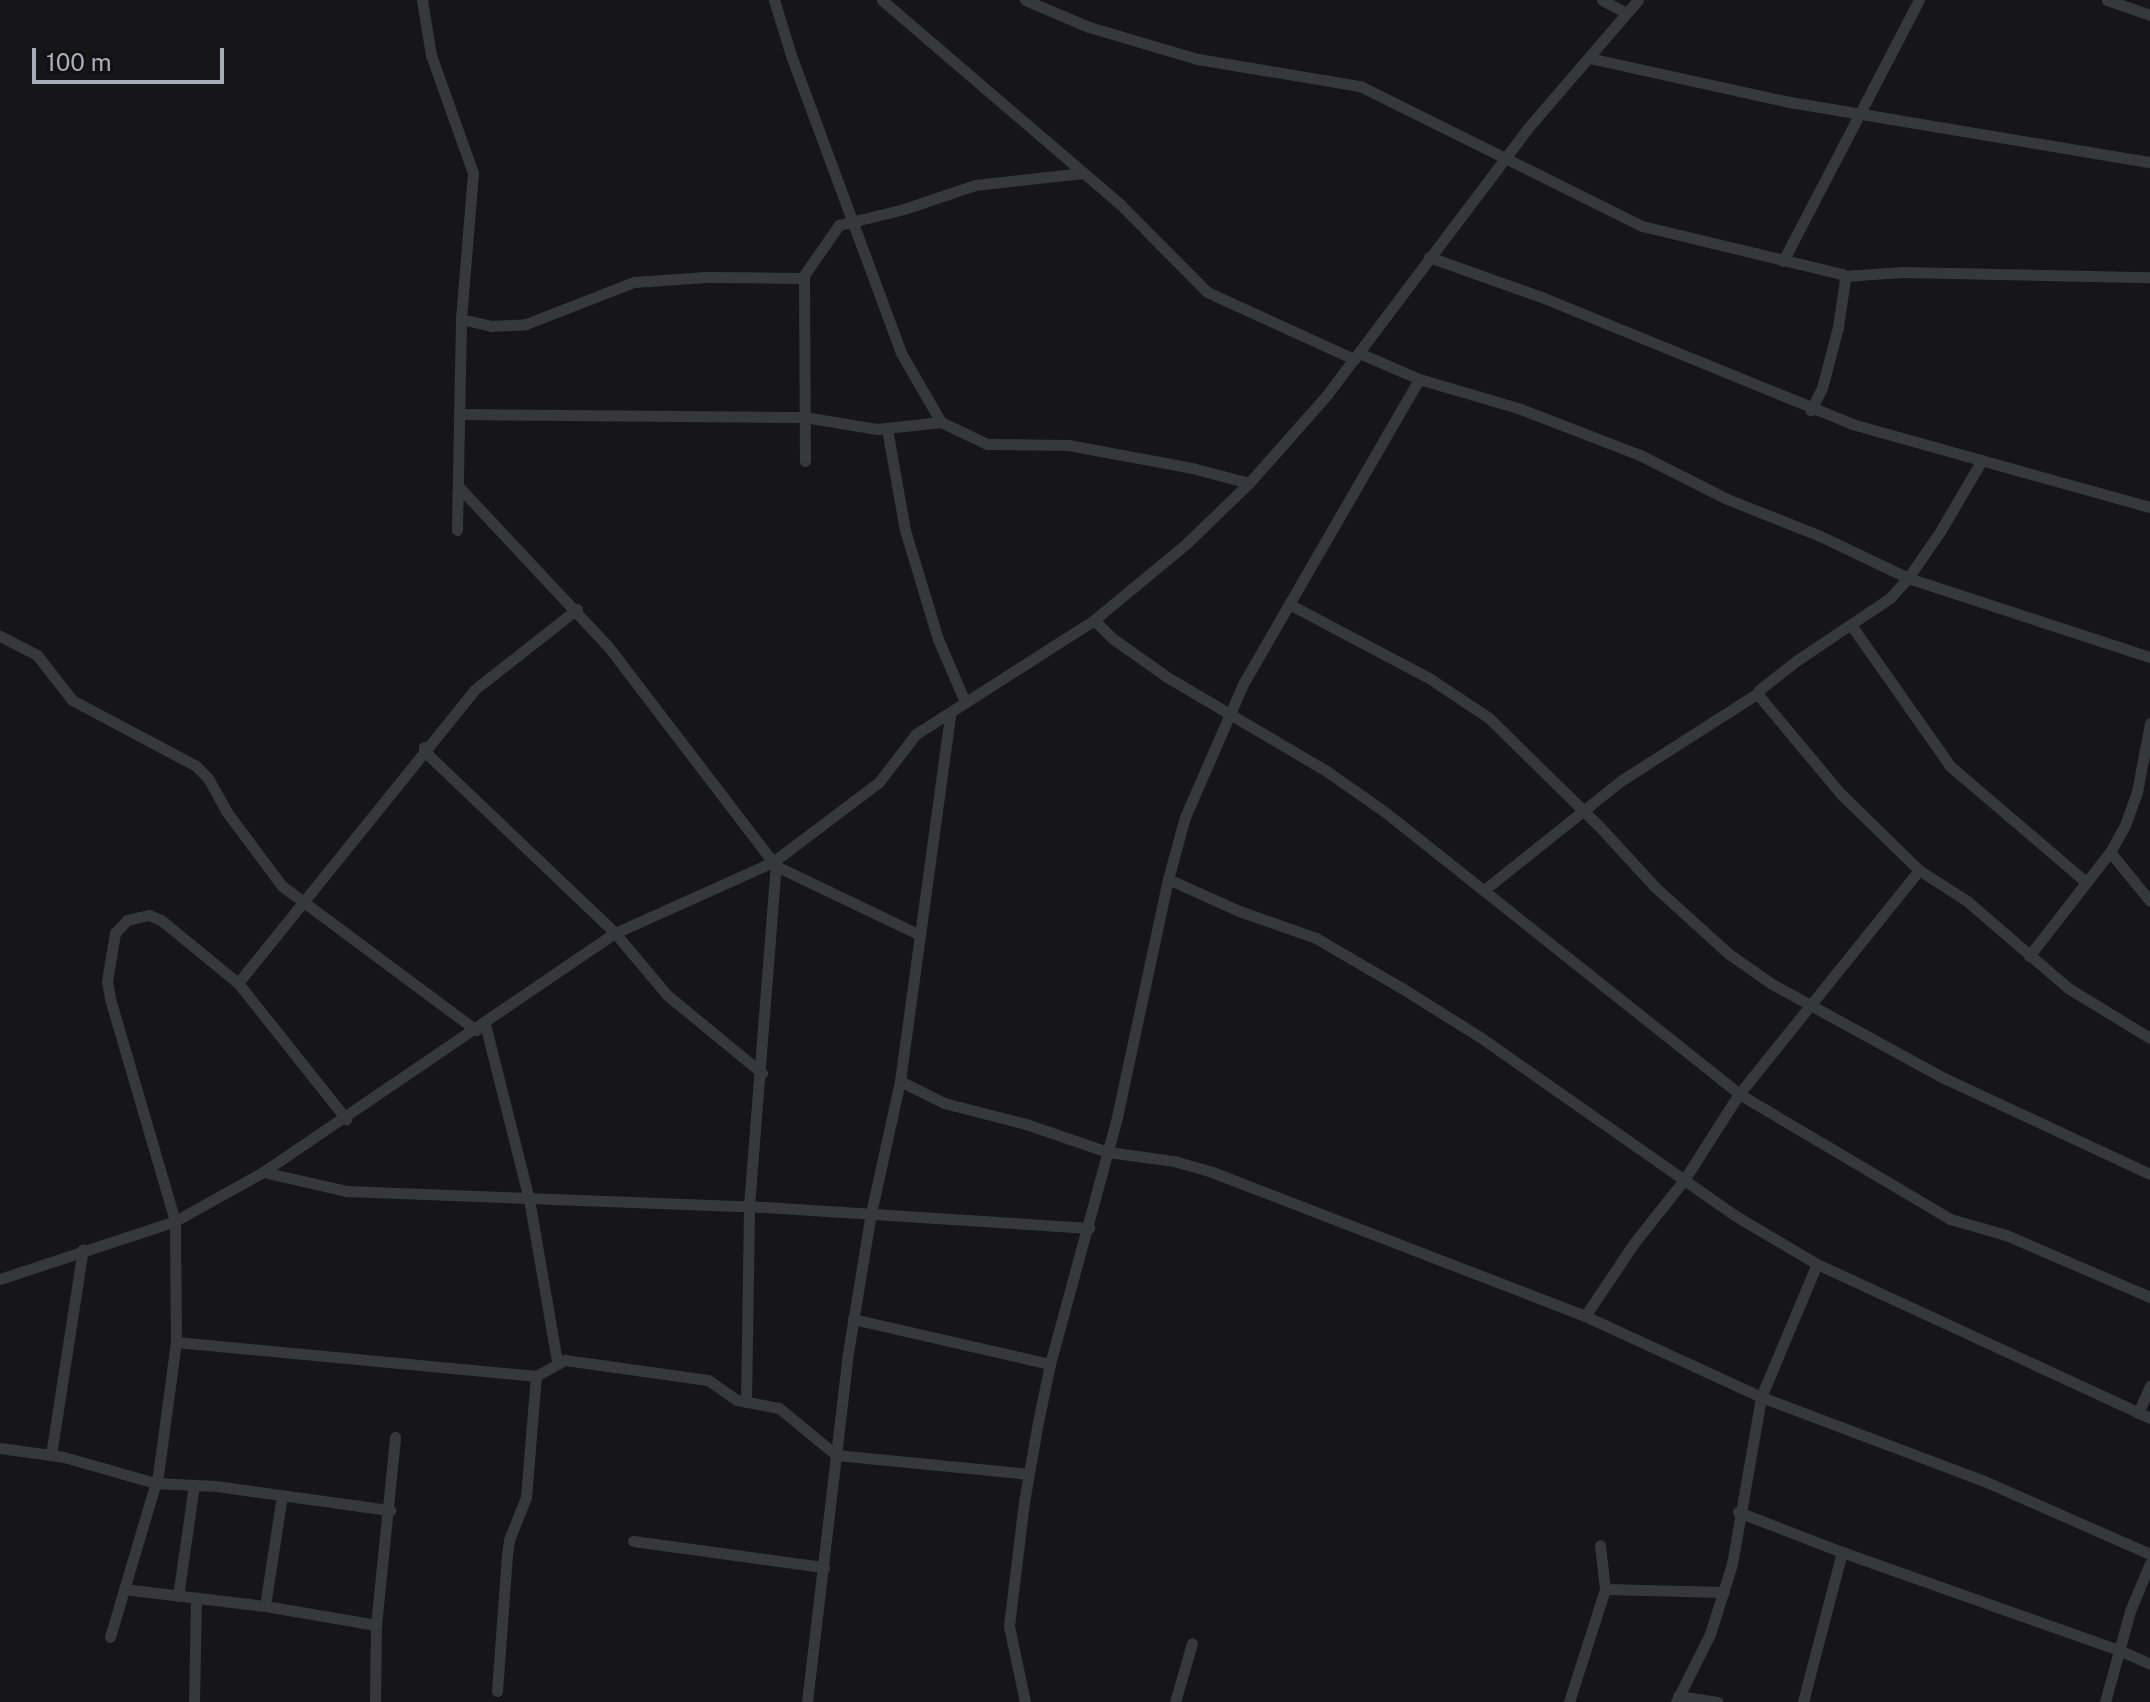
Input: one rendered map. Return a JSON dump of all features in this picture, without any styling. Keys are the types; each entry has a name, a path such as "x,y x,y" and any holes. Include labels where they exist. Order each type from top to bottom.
{"street":[{"path":"422,0 431,55 473,173 461,319 457,530"},
{"path":"774,0 792,58 901,353 941,422"},
{"path":"882,0 1121,205 1207,292 1356,356 1419,379 1518,408 1640,455 1727,499 1818,535 1908,578 2150,657"},
{"path":"1025,0 1089,27 1198,59 1360,86 1649,229 1844,276 1903,272 2150,277"},
{"path":"1602,0 1626,13"},
{"path":"0,1279 175,1221 263,1172 346,1119 615,933 774,864 879,782 916,734 1094,620 1187,543 1249,483 1356,356 1527,129 1638,0"},
{"path":"1783,261 1919,0"},
{"path":"2107,0 2150,15"},
{"path":"1589,58 1784,101 2150,162"},
{"path":"805,461 804,277 832,230 975,185 1083,173"},
{"path":"1429,257 1544,298 1811,410 2150,507"},
{"path":"1811,410 1830,362 1844,276"},
{"path":"461,319 491,326 526,324 634,282 706,277 804,277"},
{"path":"1025,1702 1009,1626 1029,1474 1050,1364 1108,1152 1168,879 1185,817 1228,715 1419,379"},
{"path":"459,414 804,417 887,429 941,422 987,444 1068,445 1192,468 1249,483"},
{"path":"887,429 905,530 938,639 965,702"},
{"path":"1484,890 1669,748 1758,693 1796,661 1885,602 1908,578 1982,460"},
{"path":"458,486 577,609 774,864 920,935"},
{"path":"1289,604 1429,678 1489,718 1655,887 1729,954 1772,984 1944,1078 2150,1174"},
{"path":"238,983 424,746 474,690 577,609"},
{"path":"1094,620 1112,638 1228,715 1328,772 1385,812 1739,1094 1950,1219 2006,1235 2150,1297"},
{"path":"1851,625 1950,766 2086,882"},
{"path":"0,636 37,655 72,700 196,766 208,778 226,811 282,886 481,1027 529,1199 557,1361"},
{"path":"1758,693 1841,794 1919,870 1967,901 2068,988 2150,1038"},
{"path":"807,1702 853,1319 871,1213 900,1081 950,715"},
{"path":"2029,956 2110,852 2124,827 2145,779 2150,723"},
{"path":"424,746 615,933 667,995 762,1073"},
{"path":"2110,852 2150,901"},
{"path":"746,1402 749,1206 762,1073 774,864"},
{"path":"1585,1316 1634,1243 1684,1180 1739,1094 1919,870"},
{"path":"1168,879 1239,911 1316,938 1361,963 1480,1037 1684,1180 1817,1264 2144,1415 2150,1386"},
{"path":"110,1637 155,1483 176,1342 175,1221 110,998 107,981 115,933 127,920 149,915 161,920 238,983 346,1119"},
{"path":"900,1081 944,1103 1026,1124 1108,1152 1174,1161 1212,1172 1285,1204 1585,1316 1761,1397 1982,1480 2150,1554"},
{"path":"263,1172 346,1191 749,1206 1089,1228"},
{"path":"51,1455 83,1249"},
{"path":"1718,1702 1677,1699 1710,1634 1732,1564 1738,1512 1761,1397 1817,1264"},
{"path":"853,1319 1050,1364"},
{"path":"176,1342 536,1376 557,1361 708,1380 746,1402 779,1408 836,1455 1029,1474"},
{"path":"497,1691 509,1540 526,1497 536,1376"},
{"path":"375,1702 376,1625 395,1437"},
{"path":"0,1448 51,1455 155,1483 282,1495 390,1510"},
{"path":"178,1596 194,1485"},
{"path":"265,1606 282,1495"},
{"path":"1738,1512 2119,1650 2150,1664"},
{"path":"633,1541 824,1567"},
{"path":"1569,1702 1605,1589 1600,1545"},
{"path":"1803,1702 1842,1552"},
{"path":"2105,1702 2119,1650 2150,1563"},
{"path":"124,1589 265,1606 376,1625"},
{"path":"1605,1589 1724,1592"},
{"path":"194,1702 196,1598"},
{"path":"1175,1702 1192,1643"}]}
